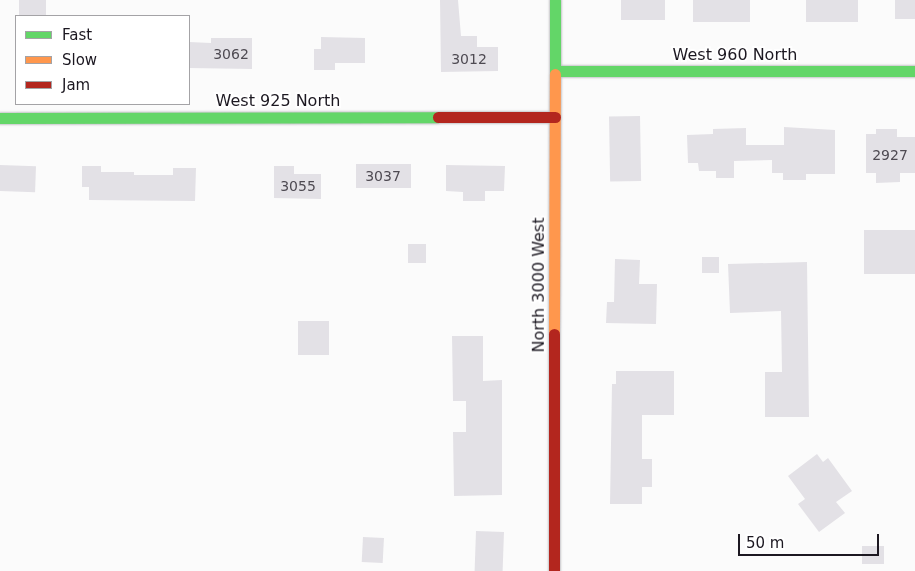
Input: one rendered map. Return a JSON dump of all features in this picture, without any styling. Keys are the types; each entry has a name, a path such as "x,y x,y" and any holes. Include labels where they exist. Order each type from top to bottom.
{"street":[{"name":"North 3000 West","path":"554,571 555,0"},
{"name":"West 960 North","path":"555,71 915,71"},
{"name":"West 925 North","path":"0,118 555,116"}],"building":[{"path":"19,0 46,0 46,15 19,15"},
{"path":"440,0 458,0 461,36 477,36 477,47 498,47 498,71 441,72"},
{"path":"621,0 665,0 665,20 621,20"},
{"path":"693,0 750,0 750,22 693,22"},
{"path":"806,0 858,0 858,22 806,22"},
{"path":"895,0 915,0 915,19 895,19"},
{"path":"321,37 365,38 365,63 335,63 335,70 314,70 314,49 321,49"},
{"path":"211,38 252,38 252,69 190,68 190,42 211,43"},
{"path":"640,116 641,181 610,182 609,117"},
{"path":"784,127 835,130 835,174 806,174 806,180 783,180 783,173 772,173 772,160 734,161 734,178 716,178 716,171 699,171 698,163 688,163 687,135 713,134 713,129 746,128 746,145 784,145"},
{"path":"876,129 897,129 897,137 915,137 915,173 900,173 900,182 876,183 876,173 866,173 866,134 876,134"},
{"path":"356,164 411,164 411,188 356,188"},
{"path":"0,165 36,166 35,192 0,191"},
{"path":"446,165 505,166 504,191 485,191 485,201 463,201 463,192 446,191"},
{"path":"82,166 101,166 101,172 134,172 134,175 173,175 173,168 196,168 195,201 89,200 89,187 82,187"},
{"path":"274,166 294,166 294,174 321,174 321,199 274,198"},
{"path":"864,230 915,230 915,274 864,274"},
{"path":"408,244 426,244 426,263 408,263"},
{"path":"702,257 719,257 719,273 702,273"},
{"path":"615,259 640,260 639,284 657,284 656,324 606,323 607,302 614,302"},
{"path":"807,262 809,417 765,417 765,372 782,372 781,311 730,313 728,264"},
{"path":"298,321 329,321 329,355 298,355"},
{"path":"452,336 483,336 483,381 502,380 502,495 454,496 453,432 466,432 466,401 453,401"},
{"path":"616,371 674,371 674,415 642,415 642,459 652,459 652,487 642,487 642,504 610,504 612,384 616,384"},
{"path":"817,454 823,462 828,458 852,491 836,502 845,513 819,532 798,504 805,499 788,476"},
{"path":"476,531 504,532 503,571 475,571"},
{"path":"363,537 384,538 383,563 362,562"},
{"path":"862,546 884,546 884,564 862,564"}],"traffic: fast":[{"path":"555,0 555,74"},
{"path":"555,71 915,71"},
{"path":"0,118 438,117"}],"traffic: slow":[{"path":"554,334 555,74"}],"traffic: jam":[{"path":"438,117 555,117"},
{"path":"554,334 554,571"}]}
